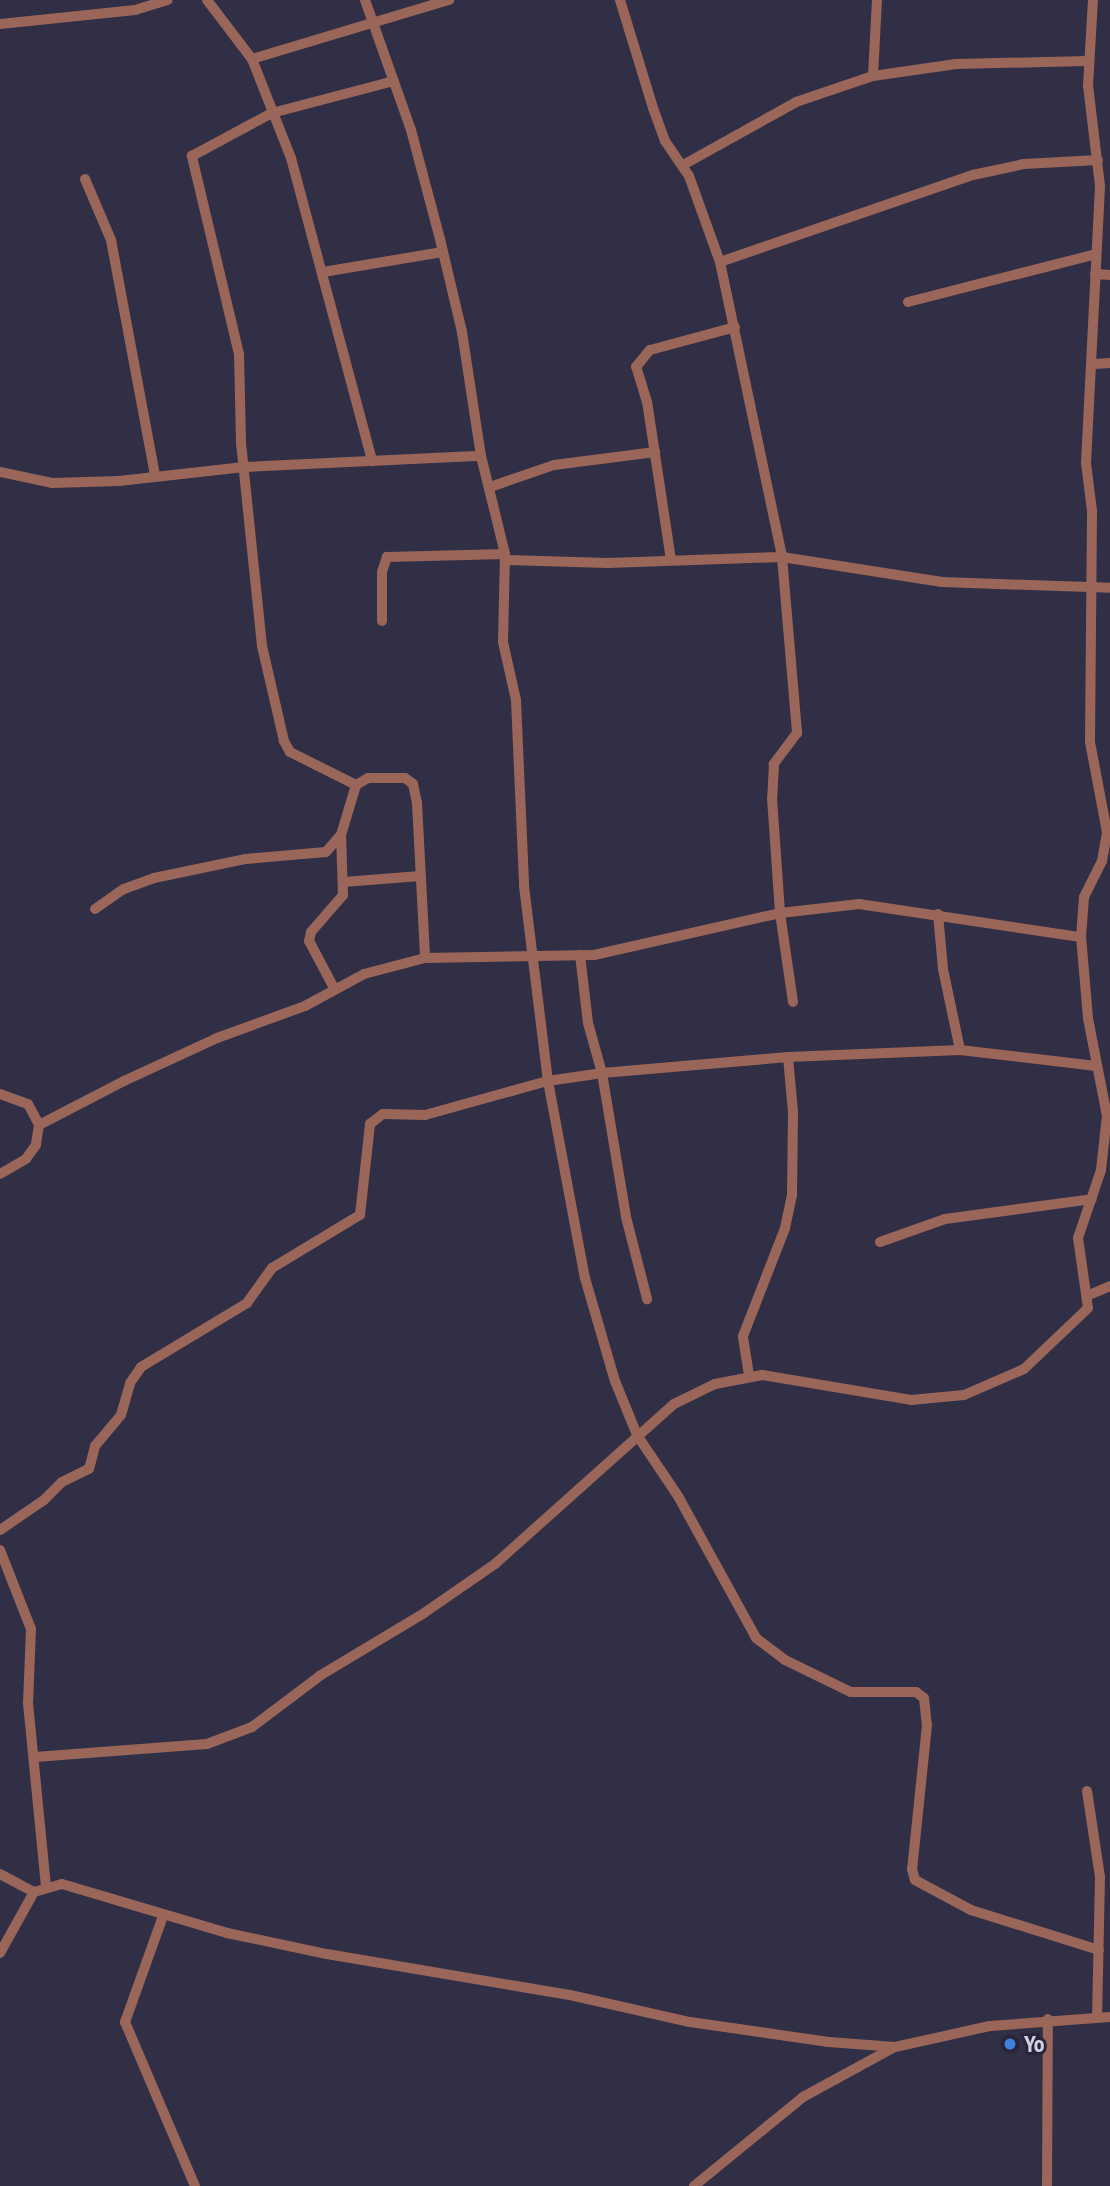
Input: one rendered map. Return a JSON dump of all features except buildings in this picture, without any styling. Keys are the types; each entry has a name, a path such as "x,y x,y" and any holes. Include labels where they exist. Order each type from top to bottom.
{"street":[{"path":"0,24 135,10 168,0"},
{"path":"207,0 252,59 292,158 372,461"},
{"path":"365,0 375,21 411,130 442,252 462,332 481,456 506,557 503,642 516,700 524,887 536,956 548,1082 585,1278 615,1381 637,1434 678,1496 744,1622 767,1649 851,1692 905,1691 924,1698 927,1725 912,1869 915,1880 971,1910 1099,1950"},
{"path":"252,59 449,0"},
{"path":"620,0 665,141 683,165 720,262 782,557 797,733 774,764 780,913 793,1002"},
{"path":"873,76 877,0"},
{"path":"34,1757 206,1744 252,1727 321,1675 424,1613 495,1564 560,1510 637,1434 674,1404 715,1384 749,1375 911,1400 964,1395 1002,1381 1037,1359 1082,1317 1090,1295 1078,1238 1092,1199 1108,1116 1096,1066 1081,937 1084,897 1102,862 1107,832 1090,742 1092,511 1086,463 1094,364 1098,160 1087,61 1093,0"},
{"path":"683,165 796,102 873,76 956,64 1087,61"},
{"path":"356,785 290,752 284,741 262,646 244,467 239,354 192,156 272,113 394,81"},
{"path":"720,262 973,175 1024,164 1098,160"},
{"path":"85,179 111,240 155,475"},
{"path":"323,272 442,252"},
{"path":"908,302 1096,254"},
{"path":"1095,274 1110,275"},
{"path":"671,560 645,391 636,373 638,360 650,349 735,327"},
{"path":"1094,364 1110,363"},
{"path":"490,487 554,466 655,452"},
{"path":"0,472 52,483 119,481 244,467 481,456"},
{"path":"382,621 383,562 387,557 671,560 782,557 942,582 1090,584 1110,588"},
{"path":"95,909 124,889 154,878 246,859 312,856 335,846 356,785 368,778 405,778 413,785 419,820 425,958"},
{"path":"334,988 309,941 311,932 343,895 341,835"},
{"path":"344,882 420,876"},
{"path":"39,1125 124,1081 217,1038 273,1020 334,988 378,969 425,958 580,955 620,951 780,913 859,904 1081,937"},
{"path":"938,914 945,979 960,1050"},
{"path":"580,955 588,1023 602,1073 626,1217 647,1299"},
{"path":"0,1530 44,1500 62,1482 89,1469 94,1446 121,1415 130,1383 141,1367 247,1303 272,1268 360,1215 370,1124 383,1114 425,1115 548,1082 602,1073 788,1057 960,1050 1096,1066"},
{"path":"749,1375 743,1347 746,1324 785,1228 792,1195 793,1112 788,1057"},
{"path":"0,1094 27,1104 39,1125 36,1145 26,1159 0,1174"},
{"path":"880,1242 945,1219 1092,1199"},
{"path":"1090,1295 1110,1286"},
{"path":"0,1550 31,1629 27,1703 46,1886"},
{"path":"1087,1791 1105,1873 1097,2017"},
{"path":"0,1874 34,1892"},
{"path":"0,1953 34,1892 46,1886 72,1886 163,1916 327,1954 570,1995 690,2022 895,2047"},
{"path":"163,1916 125,2022 195,2186"},
{"path":"694,2186 803,2097 895,2047 990,2026 1048,2019 1110,2017"},
{"path":"1047,2186 1048,2019"}],"place":[{"name":"Yo","path":"1010,2044"}]}
